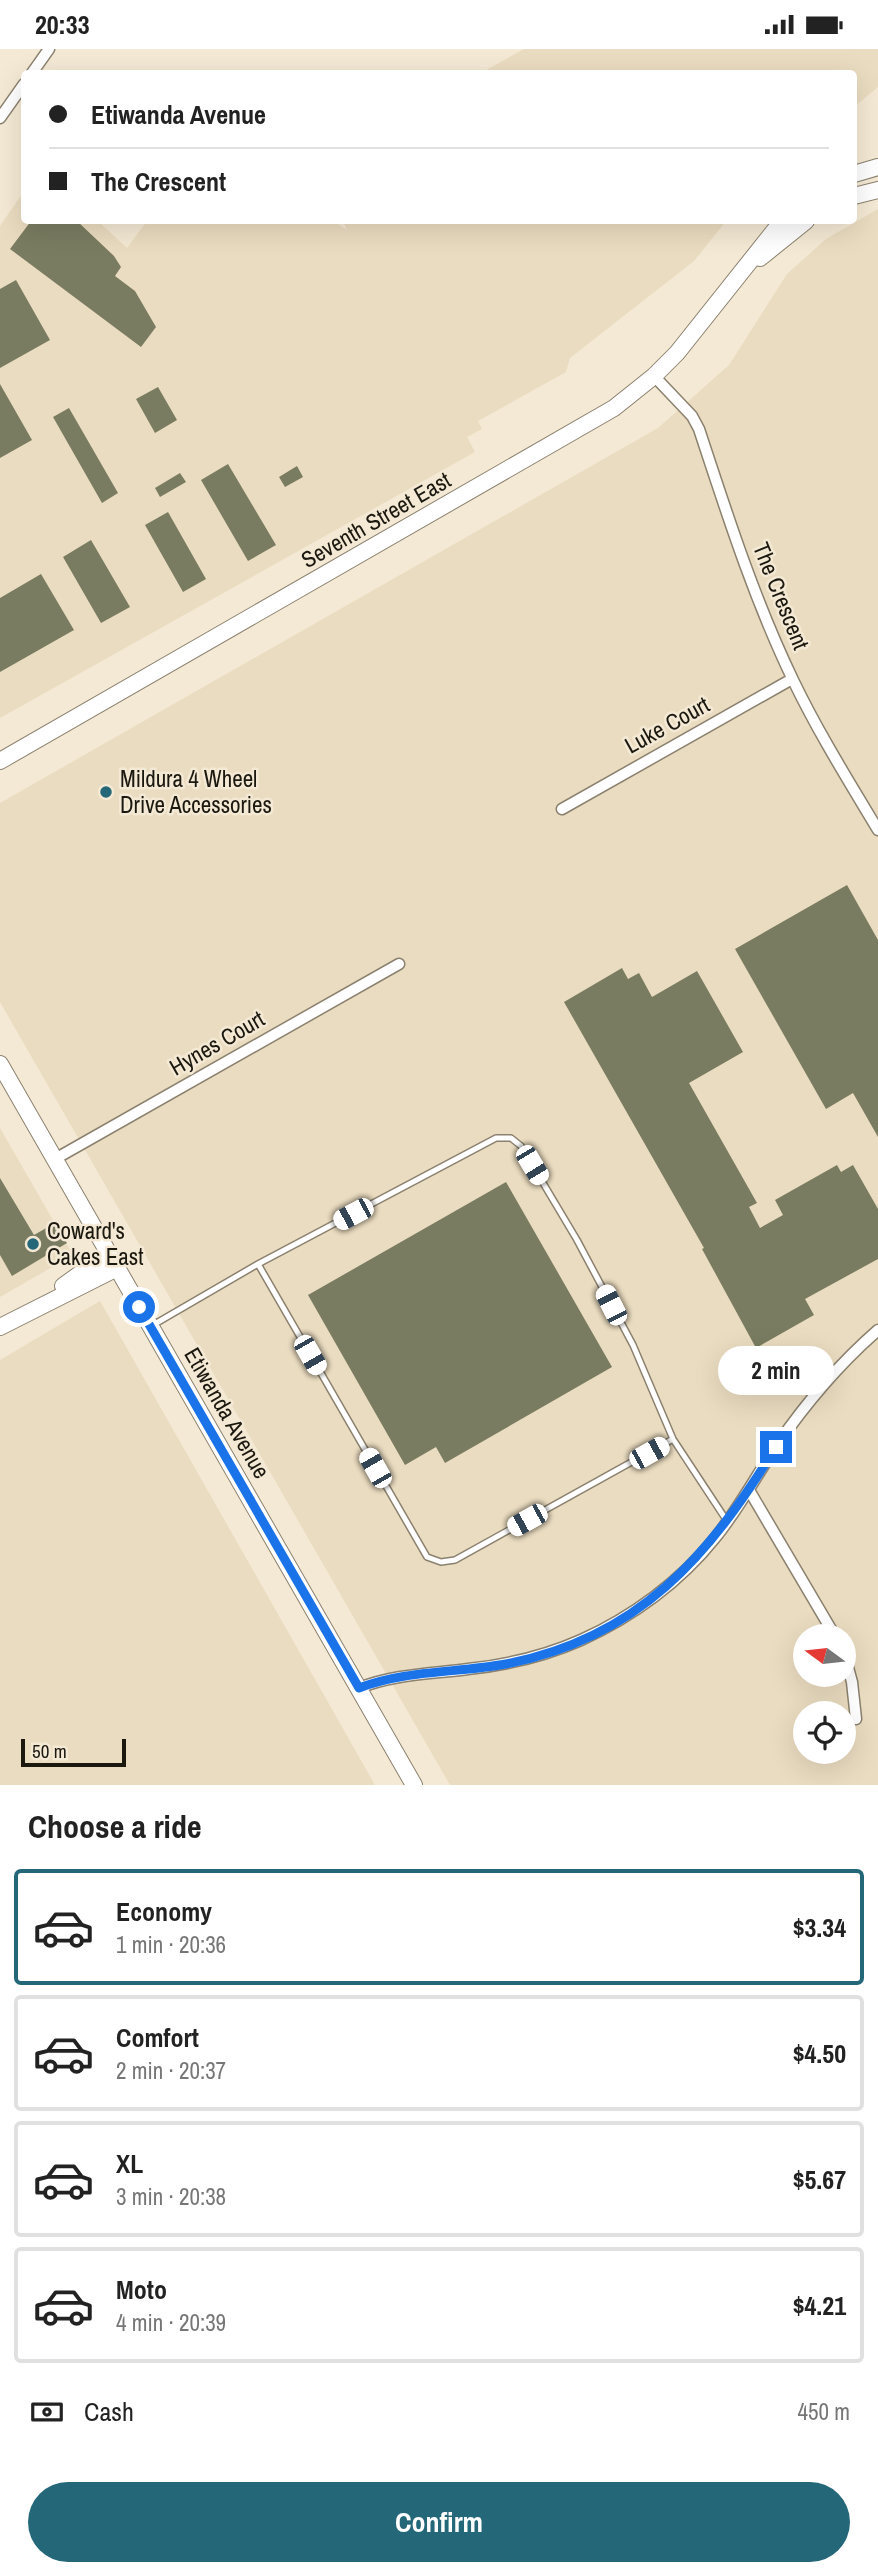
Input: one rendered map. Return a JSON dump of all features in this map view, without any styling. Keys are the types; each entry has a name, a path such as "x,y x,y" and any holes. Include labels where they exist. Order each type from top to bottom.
{"main road":[{"path":"857,173 878,167"},
{"path":"857,195 878,190"},
{"name":"Seventh Street East","path":"0,761 586,426 654,376 740,276 780,224"},
{"name":"Seventh Street East","path":"740,276 802,224"},
{"name":"Etiwanda Avenue","path":"0,1064 414,1785"},
{"path":"30,1310 109,1253"},
{"path":"0,1327 117,1268"}],"street":[{"path":"34,70 49,49"},
{"path":"0,118 21,88"},
{"name":"The Crescent","path":"654,376 692,416 699,429 726,516 792,679 816,726 878,829"},
{"name":"Luke Court","path":"562,809 792,679"},
{"name":"Hynes Court","path":"55,1159 399,964"},
{"path":"359,1688 393,1677 507,1664 581,1640 656,1596 683,1572 727,1521 803,1408 834,1372 878,1330"},
{"path":"749,1490 828,1624"}],"lane":[{"path":"151,1326 258,1264 496,1138 511,1138 521,1146 577,1240 633,1345 673,1439 727,1521"},
{"path":"258,1264 427,1557 440,1562 455,1560 673,1439"}],"shaded area":[{"path":"524,49 878,49 878,87 857,104 857,70 486,70"},
{"path":"21,195 21,224 101,224 127,248 145,224 338,224 347,230 344,224 724,224 694,261 570,358 566,372 478,421 482,429 467,437 475,452 0,718 0,226"},
{"path":"878,209 878,1785 450,1785 0,1002 0,803 658,428 729,365 787,274 826,239 852,224 857,224 857,221"},
{"path":"0,1128 73,1255 0,1297"},
{"path":"100,1301 375,1785 0,1785 0,1360"}],"building":[{"path":"29,224 80,224 114,256 121,267 115,276 135,291 156,327 141,347 10,249"},
{"path":"16,280 50,340 0,368 0,289"},
{"path":"0,384 32,440 0,458"},
{"path":"158,387 177,420 155,433 136,399"},
{"path":"69,408 118,493 102,503 53,417"},
{"path":"228,464 276,545 248,561 201,480"},
{"path":"297,466 303,477 285,487 279,477"},
{"path":"180,473 186,482 160,497 155,488"},
{"path":"168,512 206,579 183,592 145,525"},
{"path":"91,540 130,607 101,623 63,557"},
{"path":"41,574 74,630 0,672 0,598"},
{"path":"847,885 878,940 878,1137 853,1093 826,1109 735,949"},
{"path":"622,968 628,979 639,973 652,997 697,971 743,1052 689,1083 757,1203 749,1207 760,1228 783,1215 775,1200 837,1165 841,1172 853,1165 878,1209 878,1259 805,1299 814,1315 756,1348 702,1249 704,1248 564,1002"},
{"path":"0,1178 34,1235 55,1223 67,1243 12,1276 0,1255"},
{"path":"506,1182 612,1367 445,1463 436,1447 405,1465 308,1295"}],"place":[{"name":"Mildura 4 Wheel Drive Accessories","path":"106,792"},
{"name":"Coward's Cakes East","path":"33,1244"}],"route":[{"path":"139,1307 359,1688 393,1677 507,1664 581,1640 624,1617 670,1584 715,1538 776,1447"}]}
